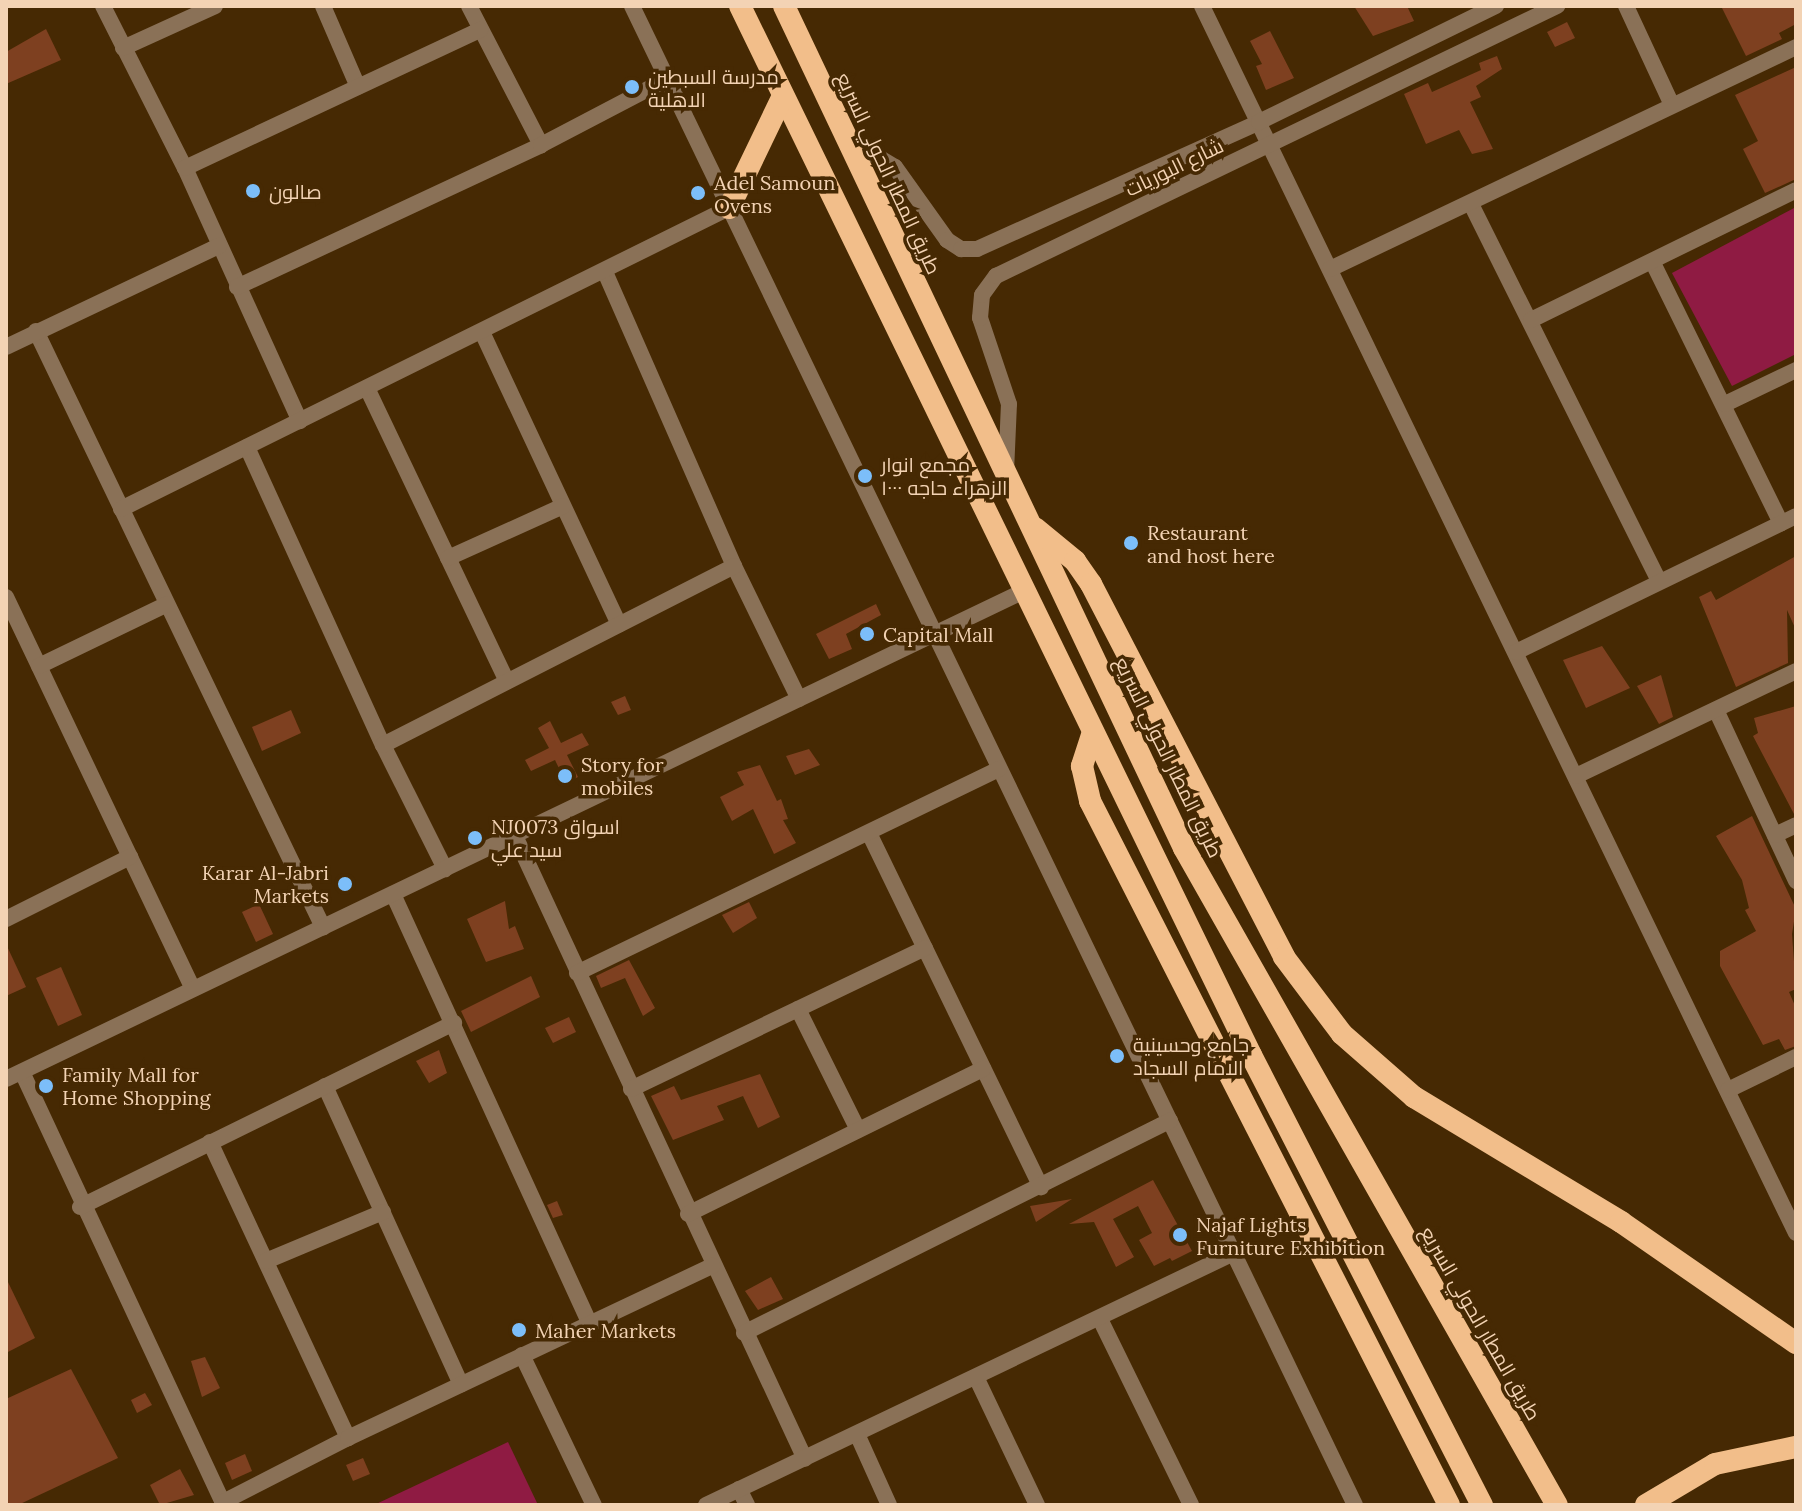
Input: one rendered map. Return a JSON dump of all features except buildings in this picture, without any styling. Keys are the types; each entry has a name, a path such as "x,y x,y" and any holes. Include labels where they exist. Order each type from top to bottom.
{"highway":[{"path":"740,6 1251,1055 1482,1505"},
{"name":"طريق المطار الحولي السريع","path":"784,6 1184,848 1557,1505"},
{"path":"729,208 783,96"},
{"path":"1032,525 1075,561 1091,584 1284,957 1311,997 1376,1067 1414,1097 1621,1222 1796,1343"},
{"path":"1093,732 1082,766 1090,801 1449,1505"},
{"path":"1646,1505 1715,1464 1796,1447"}],"street":[{"path":"103,6 185,168 300,421"},
{"path":"123,48 215,6"},
{"path":"323,6 358,87"},
{"path":"469,6 541,145"},
{"path":"632,6 933,633 1236,1252 1355,1505"},
{"path":"1202,6 1794,1224"},
{"name":"شارع البوريات","path":"845,137 895,167 947,240 969,250 1259,122 1496,6"},
{"name":"شارع البوريات","path":"1006,472 1009,404 980,318 988,285 1006,270 1557,6"},
{"path":"1626,6 1672,105"},
{"path":"185,168 480,30"},
{"path":"1330,269 1796,47"},
{"path":"237,287 541,145 667,79"},
{"path":"1531,320 1653,263 1796,190"},
{"path":"1471,204 1658,579"},
{"path":"121,509 729,208"},
{"path":"6,347 219,246"},
{"path":"1516,652 1658,579 1788,519 1653,263"},
{"path":"605,272 734,566 799,699"},
{"path":"36,331 323,927"},
{"path":"482,332 619,624"},
{"path":"1725,404 1796,370"},
{"path":"367,388 507,681"},
{"path":"247,447 383,745 445,869"},
{"path":"448,558 563,506"},
{"path":"383,745 734,566"},
{"path":"712,1266 348,1438 224,1504 14,1075 1024,591"},
{"path":"6,597 193,989"},
{"path":"39,666 167,604"},
{"path":"1576,776 1796,671"},
{"path":"1716,710 1796,881"},
{"path":"577,973 999,769"},
{"path":"1775,835 1796,825"},
{"path":"869,833 1041,1187"},
{"path":"515,836 712,1266 805,1459"},
{"path":"7,917 130,857"},
{"path":"393,894 589,1323"},
{"path":"631,1089 925,948"},
{"path":"798,1009 858,1130"},
{"path":"80,1207 454,1023"},
{"path":"1728,1090 1796,1057"},
{"path":"688,1214 983,1069"},
{"path":"325,1086 461,1384"},
{"path":"744,1333 1170,1121"},
{"path":"210,1142 348,1438"},
{"path":"266,1261 383,1212"},
{"path":"706,1505 743,1497 805,1459 1236,1252"},
{"path":"1100,1319 1191,1505"},
{"path":"522,1355 594,1505"},
{"path":"976,1377 1037,1505"},
{"path":"857,1434 889,1505"}],"shaded area":[{"path":"1796,207 1796,354 1732,386 1672,273"},
{"path":"508,1442 538,1505 374,1505"}],"place":[{"name":"مدرسة السبطين الاهلية","path":"632,87"},
{"name":"صالون","path":"253,191"},
{"name":"Adel Samoun Ovens","path":"698,193"},
{"name":"مجمع انوار الزهراء حاجه ١٠٠٠","path":"865,476"},
{"name":"Restaurant and host here","path":"1131,543"},
{"name":"Capital Mall","path":"867,634"},
{"name":"Story for mobiles","path":"565,776"},
{"name":"NJ0073 اسواق سيد علي","path":"475,838"},
{"name":"Karar Al-Jabri Markets","path":"345,884"},
{"name":"جامع وحسينية الامام السجاد","path":"1117,1056"},
{"name":"Family Mall for Home Shopping","path":"46,1086"},
{"name":"Najaf Lights Furniture Exhibition","path":"1180,1235"},
{"name":"Maher Markets","path":"519,1330"}]}
